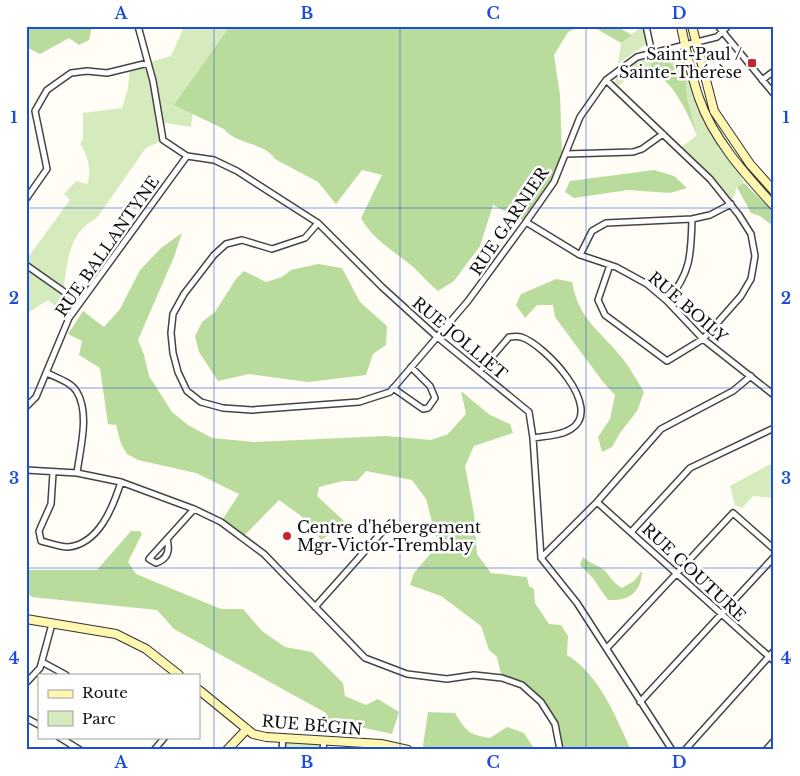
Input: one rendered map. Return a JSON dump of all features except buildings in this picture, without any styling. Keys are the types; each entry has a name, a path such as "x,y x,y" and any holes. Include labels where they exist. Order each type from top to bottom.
{"street":[{"name":"RUE JOLLIET","path":"138,26 153,81 163,140 187,156 214,160 237,171 318,223 382,288 436,336 529,412 533,438 541,558"},
{"path":"646,26 652,52"},
{"path":"682,26 683,46 699,99 713,128 742,170 774,206"},
{"path":"692,26 714,111 750,164 774,191"},
{"path":"718,26 774,94"},
{"path":"722,32 728,26"},
{"name":"RUE GARNIER","path":"393,388 468,301 554,182 580,117 606,80 637,57 717,37 722,32"},
{"path":"26,199 47,169 35,111 47,90 71,73 87,71 107,73 148,63"},
{"path":"762,80 774,71"},
{"path":"606,80 710,179 731,204 751,234 755,256 751,278 741,296 703,338 668,361 605,315 598,300 610,265"},
{"path":"566,154 633,152 642,149 663,134"},
{"name":"RUE BALLANTYNE","path":"26,407 36,397 47,373 61,333 80,303 187,156"},
{"path":"580,255 592,231 606,223 692,219 710,215 731,204"},
{"path":"668,301 682,284 691,261 692,219"},
{"name":"RUE BOILY","path":"526,222 580,255 610,265 647,284 668,301 703,338 774,395"},
{"path":"318,223 305,238 287,245 272,249 242,240 226,244 214,255 184,294 173,314 171,334 178,372 187,391 201,402 223,408 252,410 359,402 390,392 393,388 423,408 428,408 435,398 430,386 411,367"},
{"path":"26,265 80,303"},
{"path":"480,371 509,337 521,338 546,355 569,378 581,405 580,418 572,429 561,434 533,438"},
{"path":"47,373 66,382 76,391 83,411 77,473"},
{"path":"672,750 577,603 541,558 597,502 661,429 733,391 751,376"},
{"path":"632,531 690,468 774,428"},
{"path":"26,470 77,473 121,482 194,509 221,522 264,554 365,658 407,674 447,679 474,675 502,678 522,686 541,702 554,724 560,750"},
{"path":"54,473 51,504 38,531 41,540 66,547 85,542 100,525 112,509 121,482"},
{"name":"RUE COUTURE","path":"597,502 632,531 676,574 771,659"},
{"path":"168,539 168,553 163,561 156,563 149,560 194,509"},
{"path":"607,648 733,514 774,549"},
{"path":"315,607 390,524"},
{"path":"640,702 774,557"},
{"path":"26,619 116,634 146,649 178,674"},
{"path":"26,683 40,668 52,624"},
{"path":"685,750 771,659 774,651"},
{"path":"42,662 64,674"},
{"name":"RUE BÉGIN","path":"200,691 250,732 408,750"},
{"path":"26,718 38,724"},
{"path":"227,750 237,740 250,732"},
{"path":"282,750 284,736"},
{"path":"61,738 80,750"},
{"path":"154,750 164,738"},
{"path":"323,750 324,740"},
{"path":"766,750 774,741"}],"green space":[{"path":"26,26 92,26 89,40 79,45 69,38 40,54 26,47"},
{"path":"192,26 230,26 175,105 193,113 191,127 159,122 163,140 146,148 96,219 85,226 77,235 68,258 60,310 48,300 26,314 26,260 70,200 64,194 76,181 87,184 89,175 88,164 80,144 83,138 83,113 122,108 128,88 130,68 171,56 184,27 190,29"},
{"path":"230,26 580,26 568,32 554,55 560,95 562,154 552,180 524,221 493,205 480,246 454,281 438,291 412,266 377,238 361,218 382,175 362,170 336,204 318,182 275,159 264,149 236,138 224,129 174,105"},
{"path":"592,26 616,26 632,35 621,43"},
{"path":"644,26 649,42 618,64 621,43"},
{"path":"682,48 685,50 694,86 744,183 737,187 731,204 679,149 697,135 687,98 686,79 667,59 651,63 651,74 636,70 619,86 615,82 618,74 633,62"},
{"path":"667,59 686,79 687,98 697,135 685,109 673,90 666,82 651,74 651,63"},
{"path":"654,170 674,176 687,188 670,193 628,190 574,198 565,192 570,181"},
{"path":"744,183 774,213 774,227 760,216 751,213 737,187"},
{"path":"182,233 174,257 138,340 149,376 172,412 188,425 212,438 254,442 386,436 431,440 448,434 466,414 461,391 490,415 510,424 513,433 474,446 465,466 474,514 477,554 491,573 527,577 529,586 534,589 535,603 549,624 561,625 568,636 567,655 588,673 597,685 613,710 631,750 560,750 553,724 542,705 526,690 502,678 497,657 489,650 481,626 441,596 410,585 414,573 438,545 426,499 412,480 366,471 357,481 343,481 319,487 317,496 346,523 321,540 301,516 279,500 242,538 221,522 239,494 196,473 138,460 127,454 121,444 116,425 108,424 100,368 79,355 82,341 68,334 83,311 104,327 120,309 140,270 161,248"},
{"path":"318,264 342,268 360,302 387,326 386,345 373,354 366,375 308,382 249,374 218,381 199,352 195,336 202,322 215,312 236,279 244,271 266,282 282,277 291,270"},
{"path":"556,279 572,282 575,295 585,316 623,359 644,392 637,411 612,447 602,452 598,437 610,419 615,395 603,382 555,317 553,305 537,305 525,318 516,305 521,294"},
{"path":"774,462 774,498 753,496 742,508 735,505 730,486"},
{"path":"131,531 140,531 142,534 128,562 136,574 221,609 243,609 262,631 285,647 312,652 343,683 345,696 366,705 378,699 399,712 392,734 328,720 326,713 174,629 157,610 32,597 26,592 26,570 97,570"},
{"path":"583,557 604,570 622,588 634,581 642,571 639,585 628,597 608,600 592,577 580,565"},
{"path":"428,712 455,713 469,731 483,737 490,738 507,727 524,733 535,750 429,750 423,746"},
{"path":"283,737 324,740 323,750 282,750"}],"place":[{"name":"Saint-Paul / Sainte-Thérèse","path":"752,63"},
{"name":"Centre d'hébergement Mgr-Victor-Tremblay","path":"287,536"}]}
